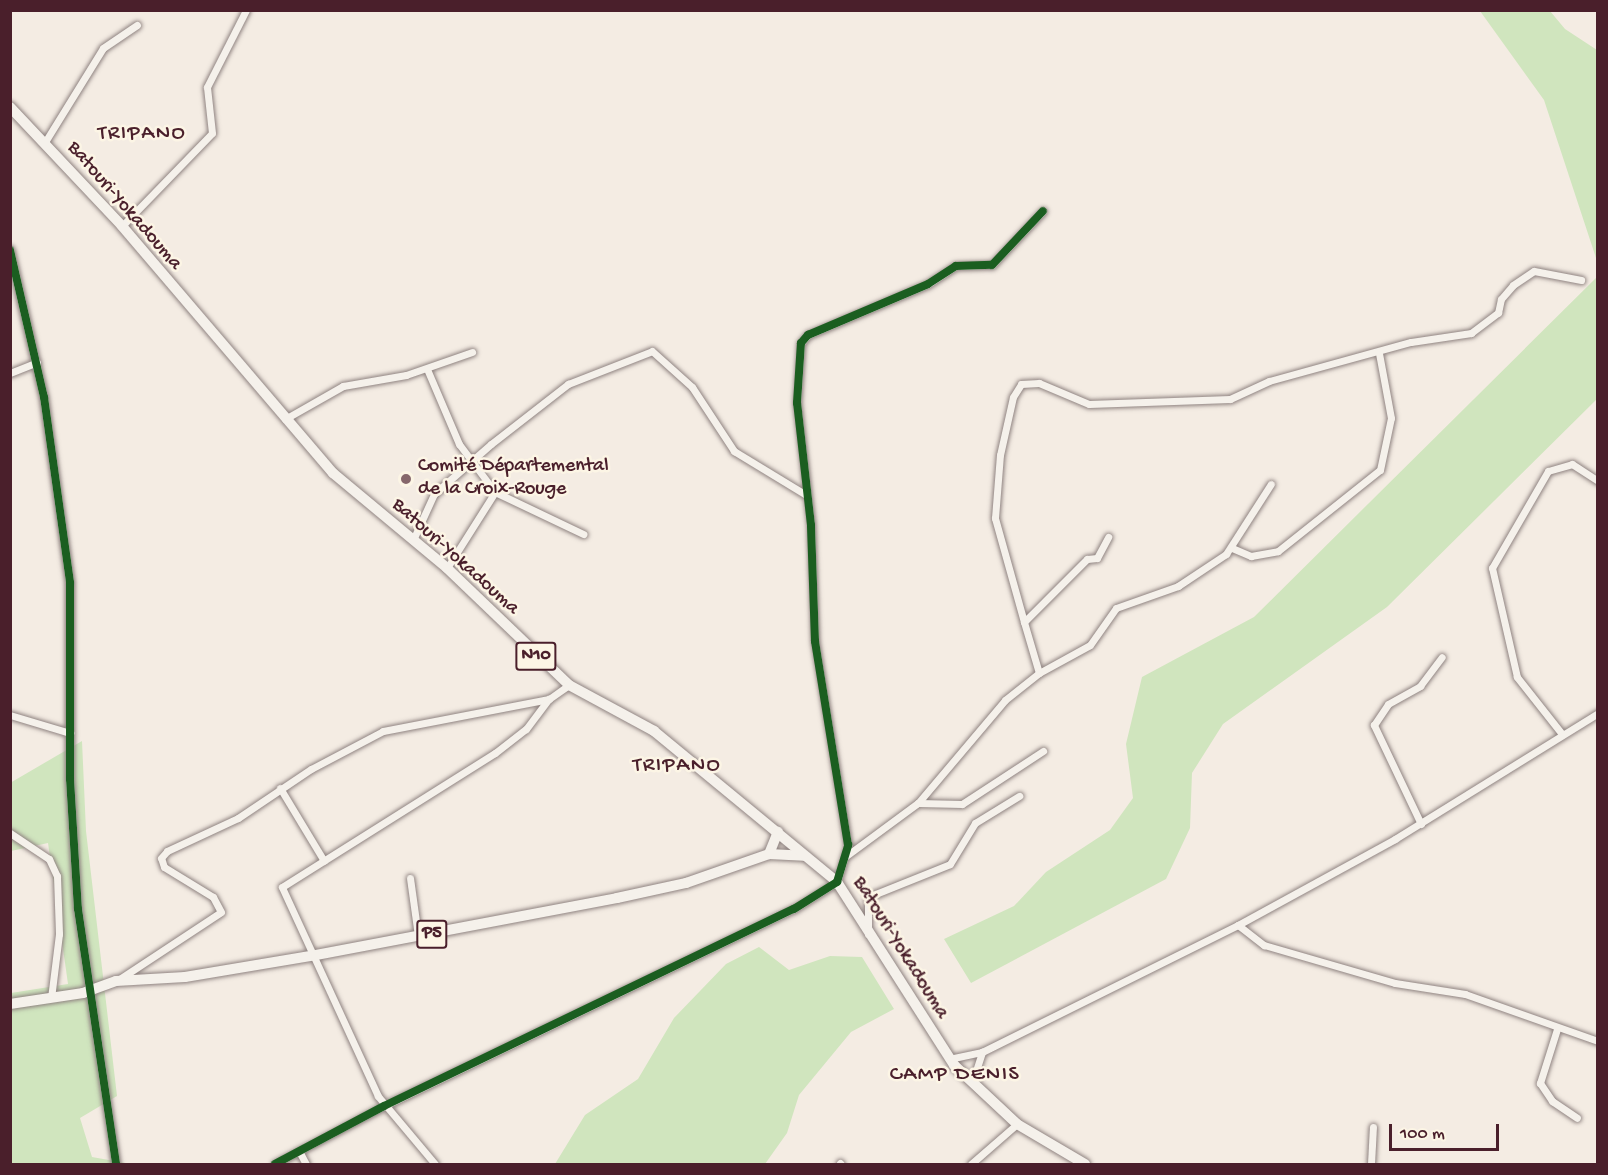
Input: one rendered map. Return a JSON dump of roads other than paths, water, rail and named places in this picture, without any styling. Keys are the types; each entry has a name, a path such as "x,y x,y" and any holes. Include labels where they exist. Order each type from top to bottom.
{"main road":[{"name":"Batouri-Yokadouma","path":"10,107 122,226 285,419 352,492 447,568 568,685 654,731 837,882 948,1059 1017,1124 1085,1164"},
{"path":"769,854 778,832"},
{"name":"P5","path":"10,1004 83,993 88,987 116,981 185,976 316,955 658,890 769,854 804,856"}],"street":[{"path":"122,226 212,133 207,87 246,10"},
{"path":"45,142 103,48 137,25"},
{"path":"275,1164 384,1106 794,909 837,882 846,856 841,786 815,641 806,495 797,404 804,338 928,284 961,264 992,265 1043,211"},
{"path":"10,250 37,362 70,583 73,847 88,987 116,1164"},
{"path":"1039,673 994,518 999,455 1012,397 1021,384 1040,383 1089,404 1230,399 1269,381 1483,328 1513,285 1534,272 1581,280"},
{"path":"412,540 425,506 471,461 568,384 652,351 692,387 734,451 806,495"},
{"path":"285,419 343,386 427,369 472,352"},
{"path":"1232,548 1251,556 1278,551 1380,470 1391,418 1378,353"},
{"path":"11,371 37,362"},
{"path":"427,369 471,461 495,492 583,534"},
{"path":"1562,734 1513,668 1492,568 1548,471 1572,464 1598,481"},
{"path":"846,856 918,803 1005,700 1039,673 1090,645 1116,608 1178,586 1232,548 1270,484"},
{"path":"447,568 495,492"},
{"path":"1024,622 1087,559 1097,558 1108,537"},
{"path":"1421,824 1374,725 1388,704 1420,686 1442,657"},
{"path":"435,1164 384,1106 316,955 282,887 495,753 526,729 549,699 568,685"},
{"path":"116,981 221,912 213,897 164,867 162,855 238,818 280,788 383,731 549,699"},
{"path":"948,1059 982,1052 1238,925 1421,824 1598,713"},
{"path":"10,715 70,733"},
{"path":"918,803 962,804 1043,751"},
{"path":"280,788 324,861"},
{"path":"868,934 868,897 950,864 975,823 1020,796"},
{"path":"10,833 50,860 57,876 59,934 51,998"},
{"path":"410,878 418,936"},
{"path":"1238,925 1263,945 1395,984 1465,994 1557,1029 1598,1041"},
{"path":"1557,1029 1540,1083 1552,1101 1577,1118"},
{"path":"972,1083 982,1052"},
{"path":"971,1164 1017,1124"},
{"path":"1371,1164 1373,1127"},
{"path":"299,1151 306,1164"}],"place":[{"name":"Comité Départemental de la Croix-Rouge","path":"406,479"}],"district":[{"name":"TRIPANO","path":"142,135"},
{"name":"TRIPANO","path":"677,767"},
{"name":"CAMP DENIS","path":"955,1076"}]}
